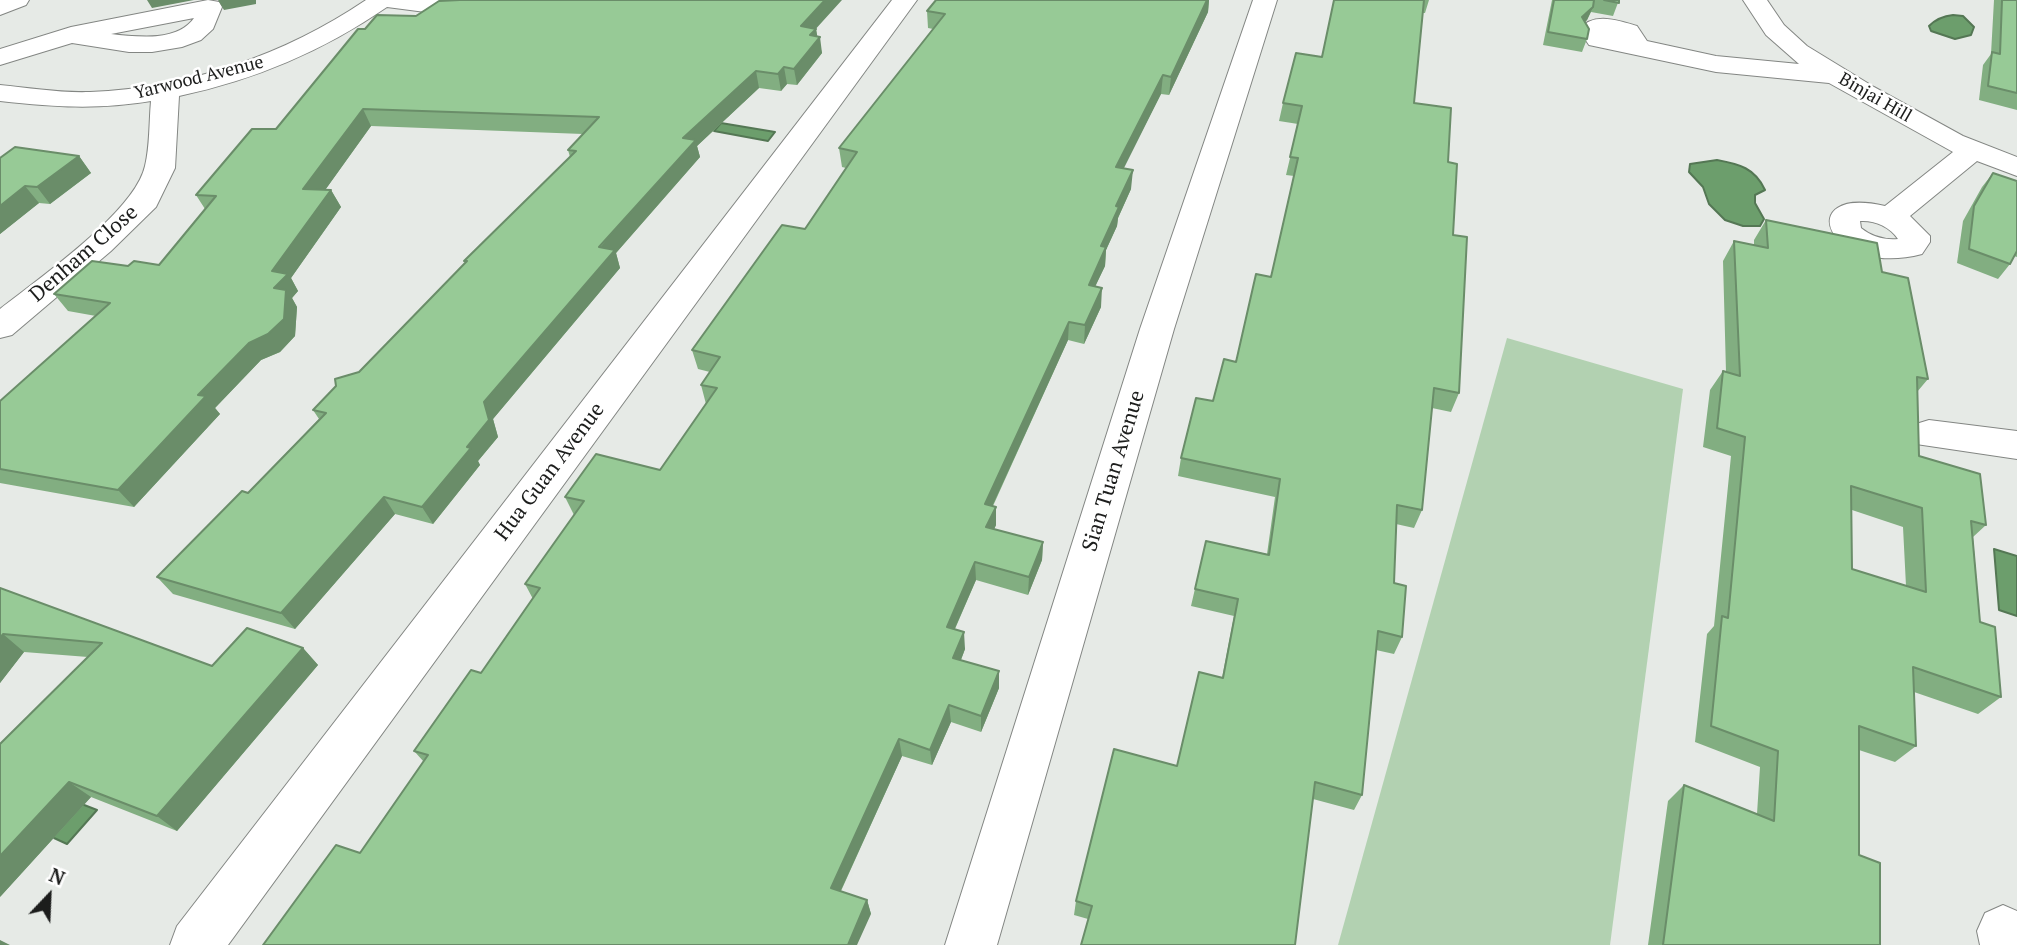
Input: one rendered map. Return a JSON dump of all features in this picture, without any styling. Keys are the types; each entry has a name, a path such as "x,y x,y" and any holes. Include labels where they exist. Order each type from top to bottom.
{"street":[{"path":"0,8 17,0"},
{"path":"384,0 456,9"},
{"name":"Yarwood Avenue","path":"0,93 61,100 166,90 281,57 319,40 384,0"},
{"name":"Hua Guan Avenue","path":"196,945 905,0"},
{"name":"Sian Tuan Avenue","path":"971,945 1157,329 1265,0"},
{"name":"Binjai Hill","path":"1755,0 1775,30 1798,52 1834,75 1931,130 1972,150 2017,167"},
{"path":"0,57 71,35"},
{"path":"1629,45 1716,64 1834,75"},
{"name":"Denham Close","path":"0,327 100,244 145,201 160,168 166,90"},
{"path":"1891,217 1972,150"},
{"path":"1929,434 2017,445"}],"shaded area":[{"path":"1953,15 1963,16 1974,27 1971,35 1955,39 1931,31 1929,26 1934,21"},
{"path":"721,123 775,132 768,141 714,131"},
{"path":"1717,160 1745,168 1761,183 1765,190 1755,195 1755,203 1764,219 1760,226 1743,226 1725,220 1709,204 1703,187 1689,172 1690,164"},
{"path":"1507,338 1683,389 1610,945 1338,945"},
{"path":"1994,549 2017,556 2017,616 1999,610"},
{"path":"33,785 97,810 67,844 54,838"}],"building":[{"path":"825,0 801,26 816,29 810,35 820,37 794,69 784,67 778,74 756,71 683,138 696,140 599,247 615,250 484,402 489,420 467,447 471,448 422,507 384,497 281,613 157,577 242,491 248,493 326,413 313,410 336,386 335,379 359,372 467,261 464,261 576,151 568,150 599,117 363,109 303,189 331,190 272,271 288,274 274,288 286,290 284,319 268,334 249,343 198,395 206,396 118,490 0,469 0,401 110,303 54,294 92,261 128,266 134,261 159,265 216,196 196,195 252,129 276,129 358,29 365,29 377,15 416,16 439,1"},
{"path":"936,0 1207,0 1171,77 1163,75 1116,167 1133,170 1116,206 1119,207 1101,246 1106,247 1089,285 1102,288 1085,325 1069,322 985,504 996,507 986,527 1043,542 1029,577 975,562 947,627 964,632 953,658 999,671 981,716 949,705 930,750 899,739 831,888 867,900 848,945 263,945 336,845 360,853 428,755 414,751 471,670 481,673 540,588 525,584 584,501 565,497 596,454 660,470 717,388 701,385 720,357 692,350 782,225 805,229 857,152 839,148 945,14 927,11"},
{"path":"1334,0 1424,0 1414,103 1451,108 1448,162 1457,164 1453,235 1467,237 1459,393 1434,388 1422,510 1397,505 1394,583 1406,586 1402,637 1378,631 1362,795 1315,782 1295,945 1081,945 1092,906 1076,901 1114,749 1177,766 1199,672 1223,678 1238,599 1195,589 1206,541 1269,555 1280,479 1181,458 1196,398 1213,401 1224,359 1236,362 1256,274 1271,277 1298,158 1290,157 1302,106 1283,103 1296,53 1322,57"},
{"path":"1554,0 1594,0 1593,7 1582,17 1589,29 1587,39 1548,32"},
{"path":"2002,0 2017,0 2017,93 1988,86 1992,52 2000,54"},
{"path":"15,147 79,156 37,187 25,186 0,206 0,158"},
{"path":"1993,173 2017,181 2017,251 2010,264 1969,249 1974,206"},
{"path":"1766,220 1877,243 1882,272 1908,278 1928,379 1917,377 1919,456 1980,474 1986,525 1971,521 1980,622 1995,627 2001,697 1913,667 1916,746 1859,726 1859,855 1880,863 1880,945 1663,945 1684,785 1774,821 1778,751 1711,726 1722,616 1728,618 1745,437 1717,428 1723,371 1740,376 1734,241 1768,248","holes":["1851,486 1922,508 1926,592 1852,569"]},
{"path":"0,588 212,666 247,628 303,648 157,816 69,782 0,856 0,744 102,643 3,634 0,638"}]}
